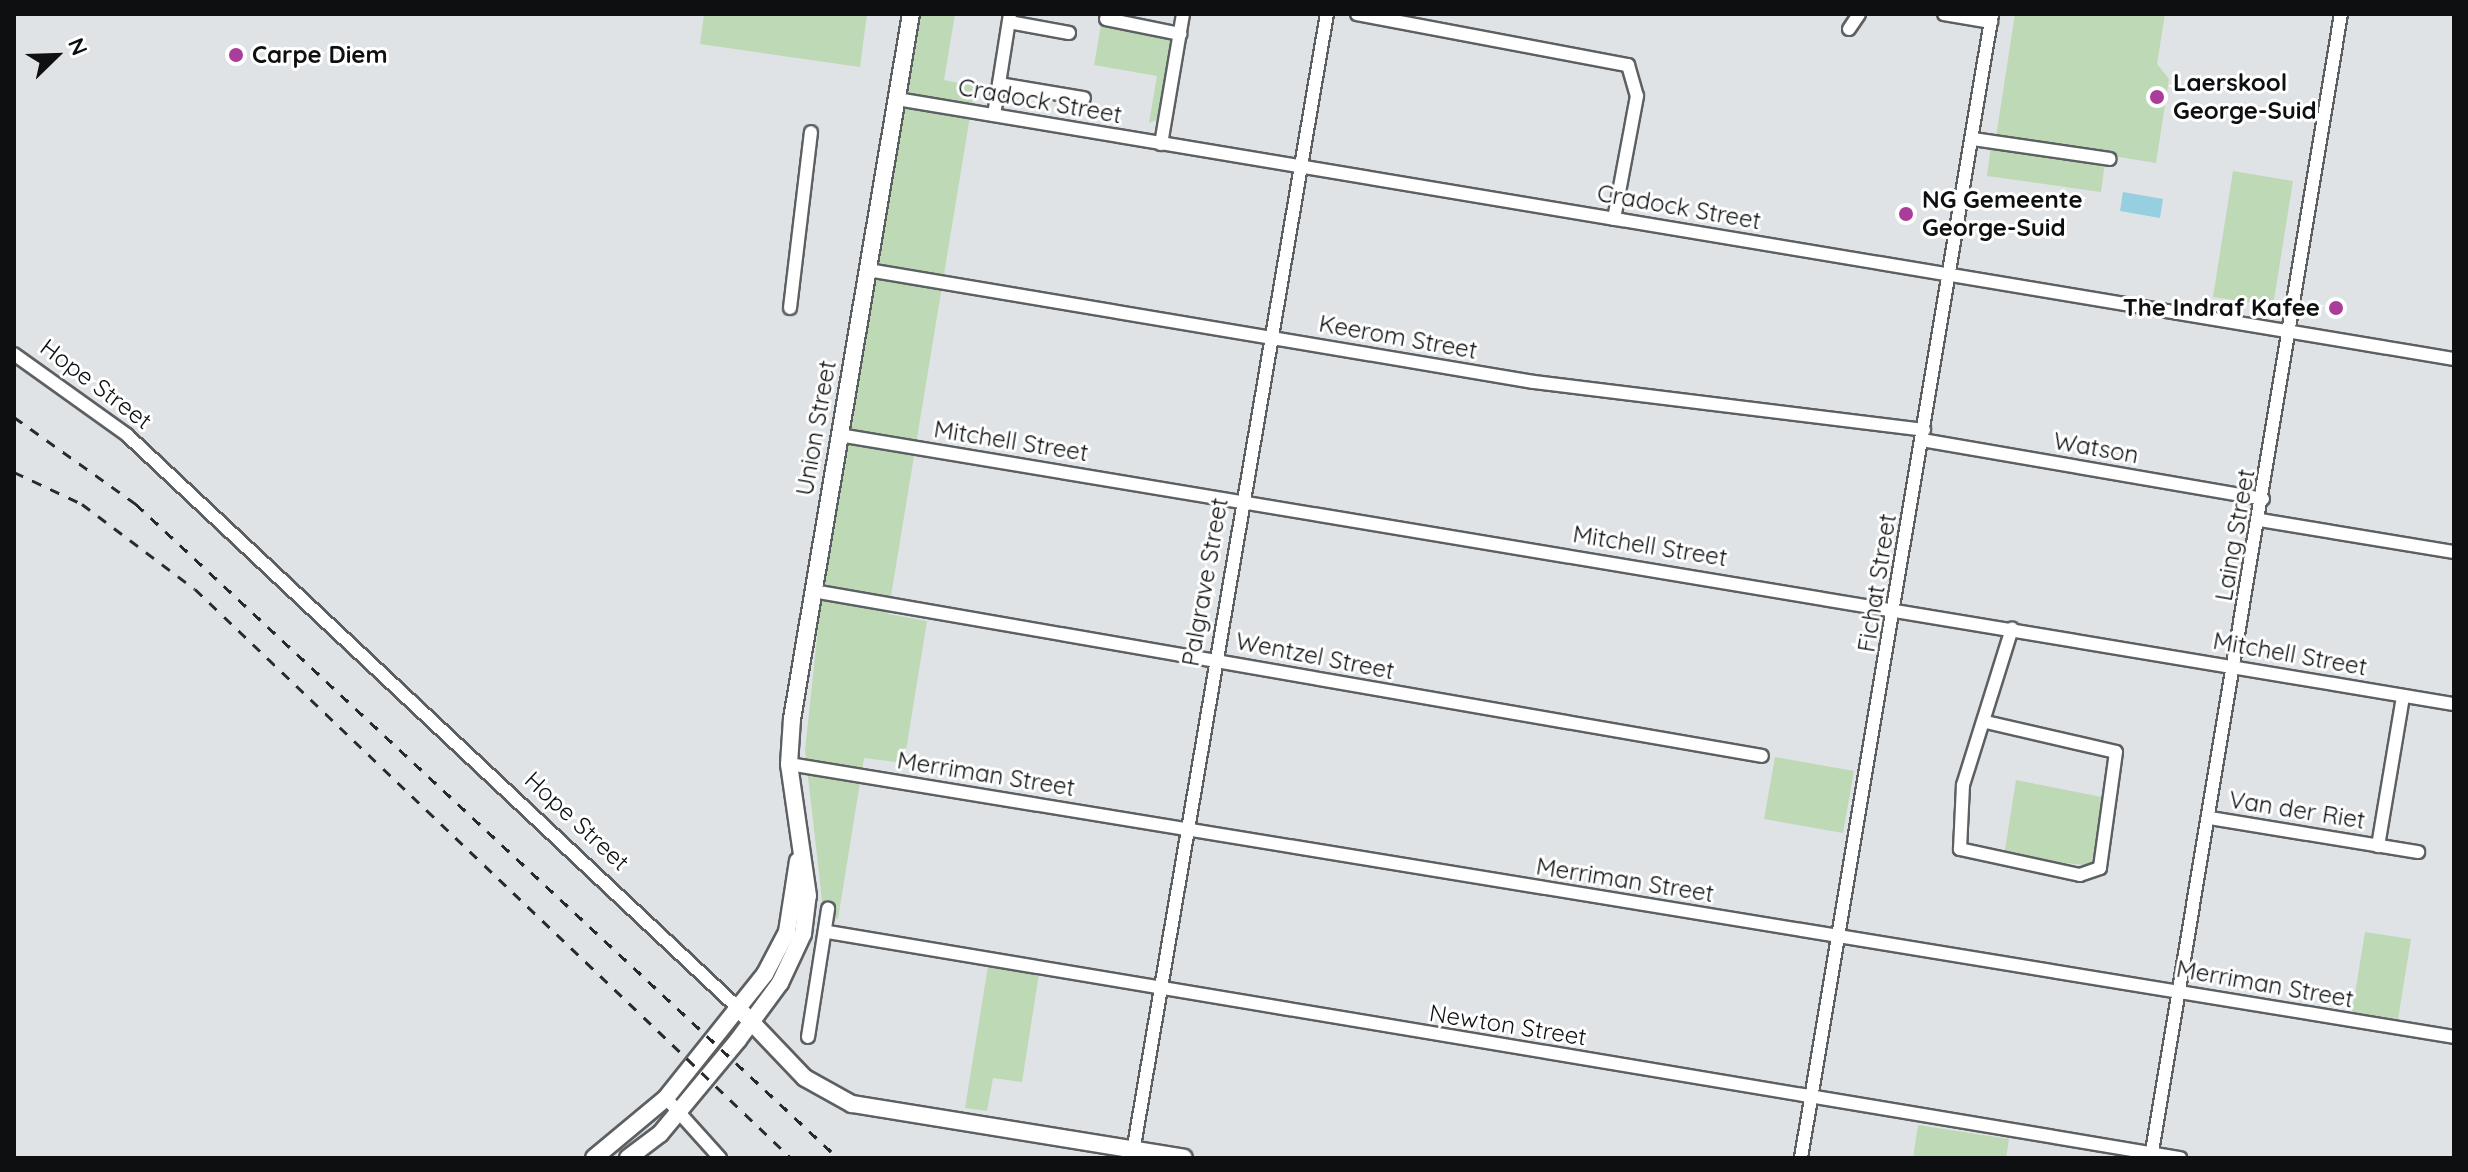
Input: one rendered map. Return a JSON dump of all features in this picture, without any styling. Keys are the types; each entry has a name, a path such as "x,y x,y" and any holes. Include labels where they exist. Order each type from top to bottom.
{"street":[{"name":"Union Street","path":"628,1158 680,1111 751,1022 803,934 808,896 799,852 789,764 813,591 911,14"},
{"path":"1161,144 1183,14"},
{"name":"Palgrave Street","path":"1132,1154 1268,337 1327,14"},
{"path":"1357,14 1628,65 1637,96 1614,219"},
{"path":"1849,29 1859,14"},
{"path":"1944,14 1991,18"},
{"name":"Laing Street","path":"2152,1156 2260,520 2341,14"},
{"path":"994,115 1010,18 1069,33"},
{"name":"Fichat Street","path":"1801,1158 1896,610 1991,18"},
{"path":"1106,19 1180,34"},
{"path":"999,84 1084,98"},
{"name":"Cradock Street","path":"897,99 2454,359"},
{"path":"790,308 811,132"},
{"path":"1973,139 2110,159"},
{"name":"Keerom Street","path":"868,270 1590,390 1923,435"},
{"name":"Hope Street","path":"14,354 137,443 739,1009 805,1078 852,1104 1132,1154 1184,1158"},
{"name":"Mitchell Street","path":"839,435 2454,704"},
{"name":"Watson","path":"1923,435 2263,499"},
{"path":"2260,520 2454,552"},
{"name":"Wentzel Street","path":"813,591 1214,658 1762,756"},
{"path":"1986,722 2116,752 2100,868 2080,875 1960,849 1963,785 1986,722 2012,629"},
{"name":"Van der Riet","path":"2378,846 2403,696"},
{"name":"Merriman Street","path":"789,764 2454,1037"},
{"name":"Van der Riet","path":"2210,818 2418,852"},
{"name":"Union Street","path":"594,1158 666,1098 739,1009 787,932 799,852"},
{"path":"808,1037 828,932 828,909"},
{"name":"Newton Street","path":"828,932 2152,1156 2180,1158"},
{"path":"666,1098 720,1158"}],"green space":[{"path":"704,14 867,14 860,67 700,44"},
{"path":"918,14 955,14 944,80 975,86 888,614 927,621 904,763 864,758 838,919 824,918 805,750 820,610"},
{"path":"2015,14 2165,14 2157,64 2169,79 2156,163 1996,137"},
{"path":"1101,25 1170,39 1159,119 1149,123 1157,76 1094,65"},
{"path":"1991,146 2105,162 2101,192 1987,176"},
{"path":"2233,171 2293,181 2273,306 2213,297"},
{"path":"1775,757 1854,771 1843,833 1764,819"},
{"path":"2016,780 2107,798 2093,866 2004,856"},
{"path":"2365,932 2411,939 2398,1019 2352,1012"},
{"path":"988,966 1039,974 1022,1082 993,1078 987,1111 965,1108"},
{"path":"1918,1125 2009,1139 2006,1158 1913,1158"}],"water":[{"path":"2123,192 2163,199 2160,218 2120,211"}],"railway":[{"path":"14,417 136,504 838,1158"},
{"path":"14,472 82,504 195,589 791,1158"}],"place":[{"name":"Carpe Diem","path":"236,55"},
{"name":"Laerskool George-Suid","path":"2157,97"},
{"name":"NG Gemeente George-Suid","path":"1906,214"},
{"name":"The Indraf Kafee","path":"2336,308"}]}
